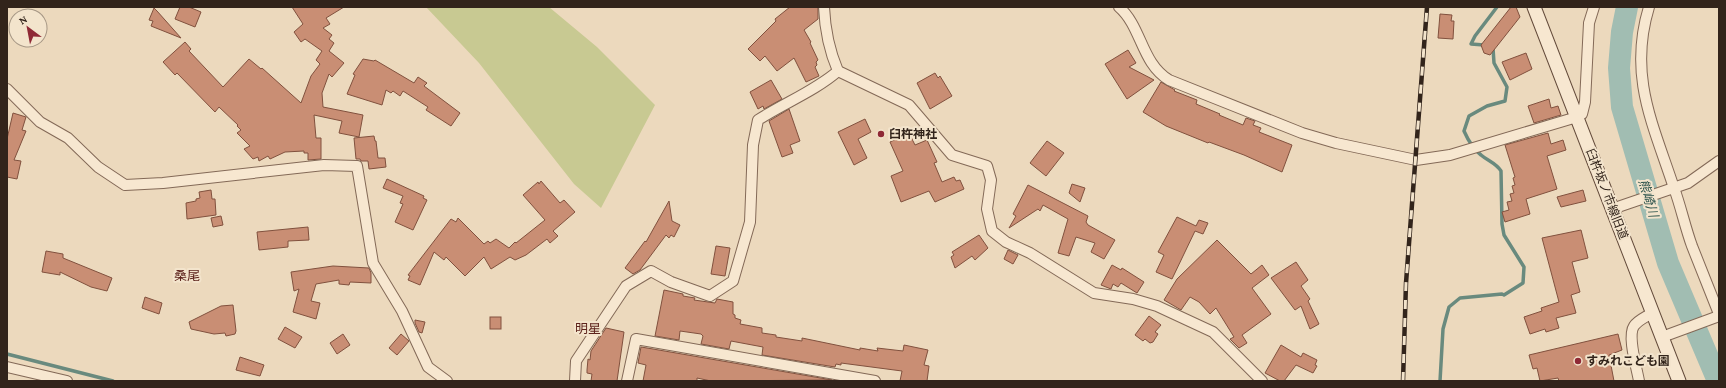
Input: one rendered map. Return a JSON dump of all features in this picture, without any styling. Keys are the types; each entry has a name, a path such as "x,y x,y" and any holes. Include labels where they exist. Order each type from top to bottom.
{"street":[{"path":"824,7 825,33 831,55 838,71 909,105 952,155 986,166 991,180 987,209 992,231 1006,242 1030,253 1094,293 1133,299 1157,306 1213,332 1262,381"},
{"path":"1119,7 1129,18 1144,50 1161,75 1198,92 1302,133 1336,143 1416,160 1450,154 1577,117 1582,114 1585,102 1589,24 1594,7"},
{"name":"臼杵坂ノ市線旧道","path":"1534,7 1577,117 1618,207 1652,313 1667,335 1680,381"},
{"path":"1649,7 1642,48 1644,96 1651,122 1692,245 1718,316 1667,335"},
{"path":"575,381 576,361 626,286 651,271 671,282 710,296 733,281 750,222 753,145 758,120 782,104 829,79 838,71"},
{"path":"7,89 40,122 68,138 98,167 125,185 163,183 324,165 357,166 373,263 402,311 428,367 448,381"},
{"path":"1618,207 1688,183 1719,161"},
{"path":"1639,381 1633,349 1632,330 1637,323 1652,313"},
{"path":"627,381 636,339 875,381"},
{"path":"7,367 67,381"}],"green space":[{"path":"426,7 549,7 597,47 655,105 601,208 574,184 479,63"}],"building":[{"path":"180,7 189,7 201,12 195,27 175,19"},
{"path":"292,7 344,7 326,18 330,24 323,28 332,35 329,39 334,43 329,51 344,63 332,77 329,74 322,93 323,107 363,115 359,137 339,133 342,121 314,115 316,138 321,138 321,159 308,160 308,153 304,153 304,151 285,152 270,159 268,156 259,161 258,157 253,159 244,149 250,146 237,133 241,130 237,126 238,125 219,107 215,112 177,73 175,75 163,62 185,42 191,49 189,51 223,87 249,59 261,69 262,68 301,103 311,76 320,64 316,60 322,51 305,39 301,42 294,32 303,24"},
{"path":"790,7 818,7 818,19 804,30 811,42 810,43 818,60 815,67 819,76 806,82 794,58 777,71 765,56 760,61 748,49 776,21 775,19"},
{"path":"1511,7 1516,7 1520,17 1490,55 1484,53 1481,45"},
{"path":"154,8 181,38 151,26 153,21 149,20"},
{"path":"1440,14 1452,15 1451,21 1454,21 1453,39 1438,38"},
{"path":"1128,50 1136,63 1129,67 1154,80 1127,99 1105,64"},
{"path":"1526,53 1532,69 1510,80 1502,62"},
{"path":"363,59 375,60 414,83 418,77 427,83 424,86 460,113 451,126 426,110 428,107 403,91 400,96 393,91 391,93 386,90 382,105 347,94 355,75 353,74"},
{"path":"935,73 938,78 940,76 952,96 930,109 917,83"},
{"path":"771,80 782,99 764,109 763,106 758,109 750,92"},
{"path":"1161,82 1175,90 1174,91 1197,100 1196,104 1243,125 1246,118 1255,121 1253,125 1261,128 1259,132 1292,145 1282,172 1244,155 1209,142 1208,143 1166,126 1143,112"},
{"path":"1549,99 1551,108 1558,106 1561,115 1534,123 1528,106"},
{"path":"789,109 800,141 790,145 793,153 782,157 769,121"},
{"path":"13,113 26,117 22,130 26,131 14,160 21,161 17,179 7,177 7,139"},
{"path":"865,119 871,132 858,139 867,158 854,165 838,132"},
{"path":"909,133 915,145 927,140 937,162 934,163 942,182 954,177 956,181 960,180 964,189 935,202 929,191 901,202 891,176 903,171 890,142"},
{"path":"1548,133 1551,144 1563,140 1566,150 1547,156 1557,189 1526,199 1530,214 1505,222 1502,212 1509,210 1507,202 1512,201 1510,194 1514,193 1512,186 1515,185 1513,178 1515,177 1505,145"},
{"path":"374,136 378,158 385,158 386,167 369,169 368,161 356,159 354,138"},
{"path":"1047,141 1064,153 1046,176 1030,163"},
{"path":"387,179 424,196 423,198 427,200 413,230 395,222 403,204 400,203 403,196 383,188"},
{"path":"541,181 560,203 564,200 575,212 553,231 558,236 550,243 547,239 526,255 515,260 510,257 491,269 484,257 465,276 446,257 444,260 434,252 420,285 408,280 410,276 408,275 451,219 456,222 458,218 484,244 488,241 490,243 496,239 509,248 515,242 516,243 545,220 523,195"},
{"path":"1072,184 1085,188 1080,202 1069,193"},
{"path":"1028,185 1088,216 1086,222 1088,225 1115,240 1104,259 1091,252 1095,243 1076,237 1069,256 1058,253 1068,219 1043,205 1040,211 1038,209 1009,228 1016,216 1013,214"},
{"path":"211,190 212,199 215,199 216,215 187,219 186,203 196,201 196,199 200,198 199,192"},
{"path":"1583,190 1586,201 1561,207 1557,197"},
{"path":"669,201 672,221 680,225 674,237 671,235 669,238 666,235 640,270 633,274 625,268 645,241 646,242"},
{"path":"221,216 223,225 213,227 211,218"},
{"path":"1177,217 1196,226 1199,220 1208,223 1203,234 1195,231 1172,279 1156,272 1164,255 1158,252"},
{"path":"308,227 309,240 288,241 288,247 259,250 257,232"},
{"path":"1581,230 1588,258 1572,262 1580,292 1571,295 1576,313 1556,318 1559,328 1546,332 1545,329 1530,334 1524,317 1542,311 1541,308 1559,302 1542,238"},
{"path":"979,235 988,248 975,260 972,256 955,268 951,257 954,255 952,252"},
{"path":"1217,240 1251,274 1262,265 1269,275 1252,288 1271,314 1242,335 1247,343 1239,348 1230,339 1234,337 1216,308 1210,314 1199,302 1190,297 1181,310 1164,300 1177,279"},
{"path":"716,246 730,248 725,276 711,274"},
{"path":"1008,250 1018,255 1013,264 1004,259"},
{"path":"46,251 63,254 63,258 112,278 107,291 91,287 60,272 60,275 42,272"},
{"path":"1296,262 1308,280 1301,286 1310,299 1308,301 1319,324 1310,329 1301,306 1295,310 1271,278"},
{"path":"1112,265 1121,270 1122,268 1144,282 1137,293 1121,283 1118,287 1113,284 1111,289 1101,285"},
{"path":"333,266 369,268 371,273 371,283 350,282 349,285 339,284 339,280 316,284 311,301 320,303 316,319 293,312 299,289 294,291 291,272"},
{"path":"664,290 695,298 694,300 715,303 717,299 733,302 733,314 735,315 735,318 741,320 740,324 762,328 762,333 776,335 776,337 802,341 802,338 860,350 860,348 878,351 877,348 903,351 904,345 928,350 924,365 929,366 927,381 900,381 902,371 841,363 841,365 836,364 835,367 762,355 763,347 731,341 729,349 701,344 703,336 701,334 680,331 679,340 655,336"},
{"path":"145,297 162,303 159,314 142,308"},
{"path":"233,305 236,331 235,334 226,336 225,333 214,334 191,329 189,322 221,306"},
{"path":"1149,316 1161,325 1155,332 1158,334 1153,342 1150,343 1145,339 1143,341 1135,335"},
{"path":"490,317 501,317 501,329 490,329"},
{"path":"415,320 425,322 422,333 419,332"},
{"path":"285,327 302,337 295,348 278,339"},
{"path":"606,328 624,332 617,381 591,381 592,374 587,373 588,359 590,360 591,351"},
{"path":"343,334 350,345 337,354 330,343"},
{"path":"401,334 409,341 397,355 389,348"},
{"name":"すみれこども園","path":"1618,334 1622,350 1609,355 1614,381 1559,381 1558,378 1540,381 1537,368 1533,369 1529,355"},
{"path":"1281,345 1301,357 1303,353 1317,360 1315,365 1317,366 1313,373 1296,365 1284,381 1280,381 1265,373"},
{"path":"641,347 832,380 711,381 697,378 697,381 643,381 646,365 638,363"},
{"path":"240,357 264,365 260,376 236,370"}],"waterway":[{"path":"1484,45 1471,44 1475,36 1497,7"},
{"name":"熊崎川","path":"1627,7 1622,32 1619,68 1622,107 1668,263 1718,381"},
{"path":"1440,381 1443,329 1449,307 1460,298 1504,295 1523,283 1524,267 1504,235 1502,224 1501,171 1497,166 1476,150 1464,131 1469,116 1487,106 1505,101 1507,87 1494,63 1493,48"},
{"path":"7,354 113,381"}],"railway":[{"path":"1403,381 1406,283 1427,7"}],"place":[{"name":"臼杵神社","path":"881,134"},
{"name":"すみれこども園","path":"1578,361"}],"district":[{"name":"桑尾","path":"187,275"},
{"name":"明星","path":"588,328"}]}
